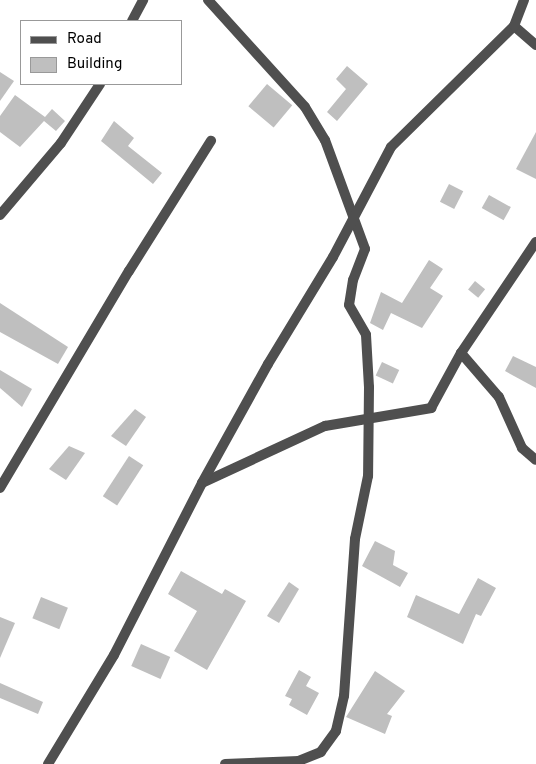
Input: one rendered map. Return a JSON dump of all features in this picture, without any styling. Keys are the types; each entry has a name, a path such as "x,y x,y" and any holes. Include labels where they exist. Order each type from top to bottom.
{"street":[{"path":"133,20 143,0"},
{"path":"208,0 305,107 325,140 365,249 353,280 349,306 366,335 368,476 355,539 344,696 336,731 321,752 298,761 225,764"},
{"path":"48,764 114,655 202,483 268,364 333,257 353,214 391,147 514,26 524,0"},
{"path":"514,26 536,45"},
{"path":"0,215 61,143 99,85"},
{"path":"0,488 129,271 212,141"},
{"path":"202,483 324,426 367,416 431,408 461,352 536,242"},
{"path":"461,352 498,397 522,448 536,460"}],"building":[{"path":"347,66 368,84 337,121 327,112 346,89 336,79"},
{"path":"0,72 14,81 0,101"},
{"path":"267,84 292,105 274,127 248,106"},
{"path":"15,95 45,117 52,109 65,121 56,131 44,121 20,147 0,132 0,116"},
{"path":"114,121 134,138 128,146 162,173 153,184 101,141"},
{"path":"536,132 536,179 516,169"},
{"path":"449,184 463,191 454,209 440,202"},
{"path":"489,195 511,207 504,220 482,208"},
{"path":"429,260 443,269 430,288 443,296 422,328 391,313 383,330 370,323 381,292 402,303"},
{"path":"475,281 485,289 478,298 468,290"},
{"path":"0,303 68,347 58,364 0,332"},
{"path":"513,356 536,367 536,388 505,371"},
{"path":"382,362 399,370 393,384 376,376"},
{"path":"0,370 32,389 22,407 0,388"},
{"path":"135,409 146,417 126,446 111,436"},
{"path":"69,446 85,453 66,480 49,469"},
{"path":"129,456 143,465 117,506 103,496"},
{"path":"375,541 395,551 393,565 408,573 400,587 362,566"},
{"path":"181,571 222,594 225,589 246,601 207,670 174,651 197,611 168,594"},
{"path":"478,578 496,588 481,616 476,614 463,644 407,617 416,595 459,614"},
{"path":"289,582 299,589 279,623 267,616"},
{"path":"41,597 68,608 59,629 32,618"},
{"path":"0,617 15,623 0,658"},
{"path":"141,644 170,657 160,679 131,666"},
{"path":"299,670 311,677 306,686 319,693 307,715 289,705 292,699 285,696"},
{"path":"375,671 405,691 387,714 392,716 385,734 346,717"},
{"path":"0,683 43,702 38,714 0,698"}]}
